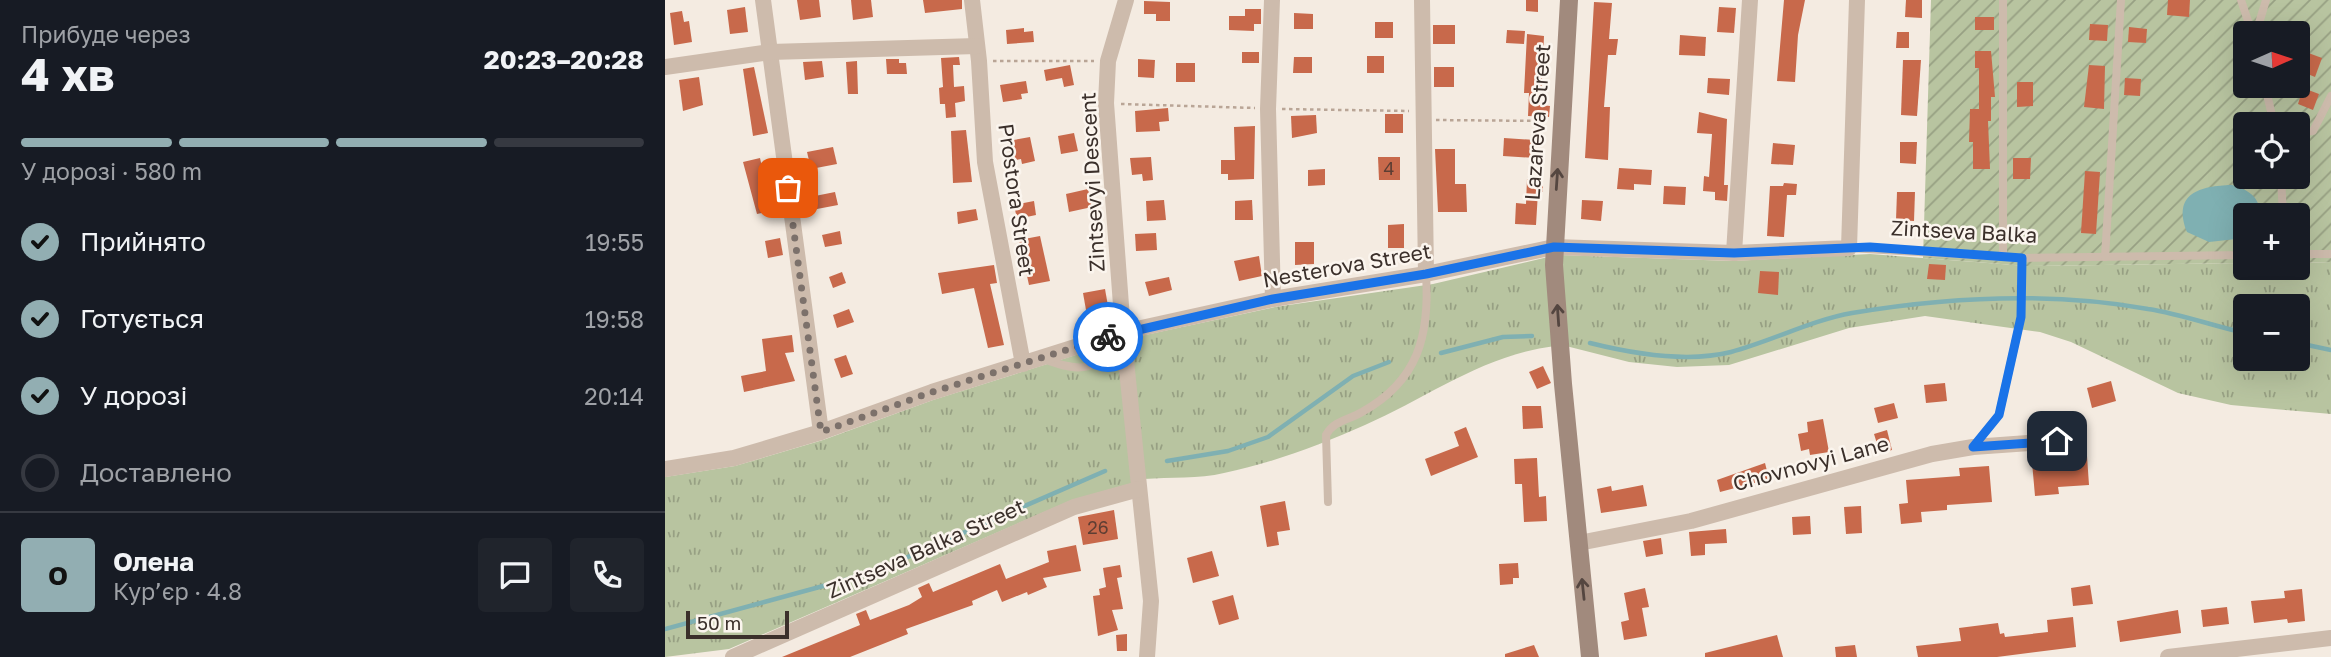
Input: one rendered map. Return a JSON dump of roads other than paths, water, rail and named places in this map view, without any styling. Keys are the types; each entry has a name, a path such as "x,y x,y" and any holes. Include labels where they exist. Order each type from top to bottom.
{"street":[{"path":"763,0 821,432"},
{"name":"Prostora Street","path":"972,0 986,174 1023,363"},
{"name":"Zintsevyi Descent","path":"1126,0 1108,61 1107,103 1123,332 1151,601 1147,657"},
{"path":"1272,0 1268,109 1273,299"},
{"path":"1422,0 1426,274"},
{"name":"Lazareva Street","path":"1554,247 1569,0"},
{"path":"1734,253 1750,0"},
{"path":"1849,248 1857,0"},
{"path":"665,67 770,52 978,54"},
{"path":"1554,247 1563,384 1590,657"},
{"name":"Zintseva Balka","path":"1554,247 1734,253 1849,248"},
{"name":"Nesterova Street","path":"665,469 734,458 821,432 1123,332 1273,299 1426,274 1554,247"},
{"name":"Chovnovyi Lane","path":"1579,543 1691,521 1932,454 1973,447 2057,441"},
{"name":"Zintseva Balka Street","path":"733,657 1074,507 1139,489"},
{"path":"2168,657 2331,638"}],"lane":[{"path":"2003,0 2003,256"},
{"path":"2105,257 2121,0"},
{"path":"2241,0 2249,21"},
{"path":"2258,21 2266,0"},
{"path":"2310,131 2313,131 2331,96"},
{"name":"Zintseva Balka","path":"1849,248 2022,258 2233,255"},
{"path":"2310,254 2331,254"},
{"path":"1973,447 1999,415 2021,317 2022,258"},
{"path":"1328,502 1327,435 1337,422 1388,398 1412,365 1426,328 1426,274"}],"water":[{"path":"2232,185 2233,189 2243,189 2252,195 2258,203 2233,203 2233,239 2209,242 2187,232 2183,219 2186,200 2192,194 2209,187"}],"waterway":[{"path":"1590,343 1660,356 1697,357 1731,352 1822,320 1852,313 1925,303 2000,299 2075,300 2112,304 2173,314 2233,330"},
{"path":"1441,353 1503,337 1532,336"},
{"path":"2310,346 2331,350"},
{"path":"1167,461 1228,451 1268,437 1353,376 1389,362"},
{"path":"665,629 871,573 1105,471"}]}
